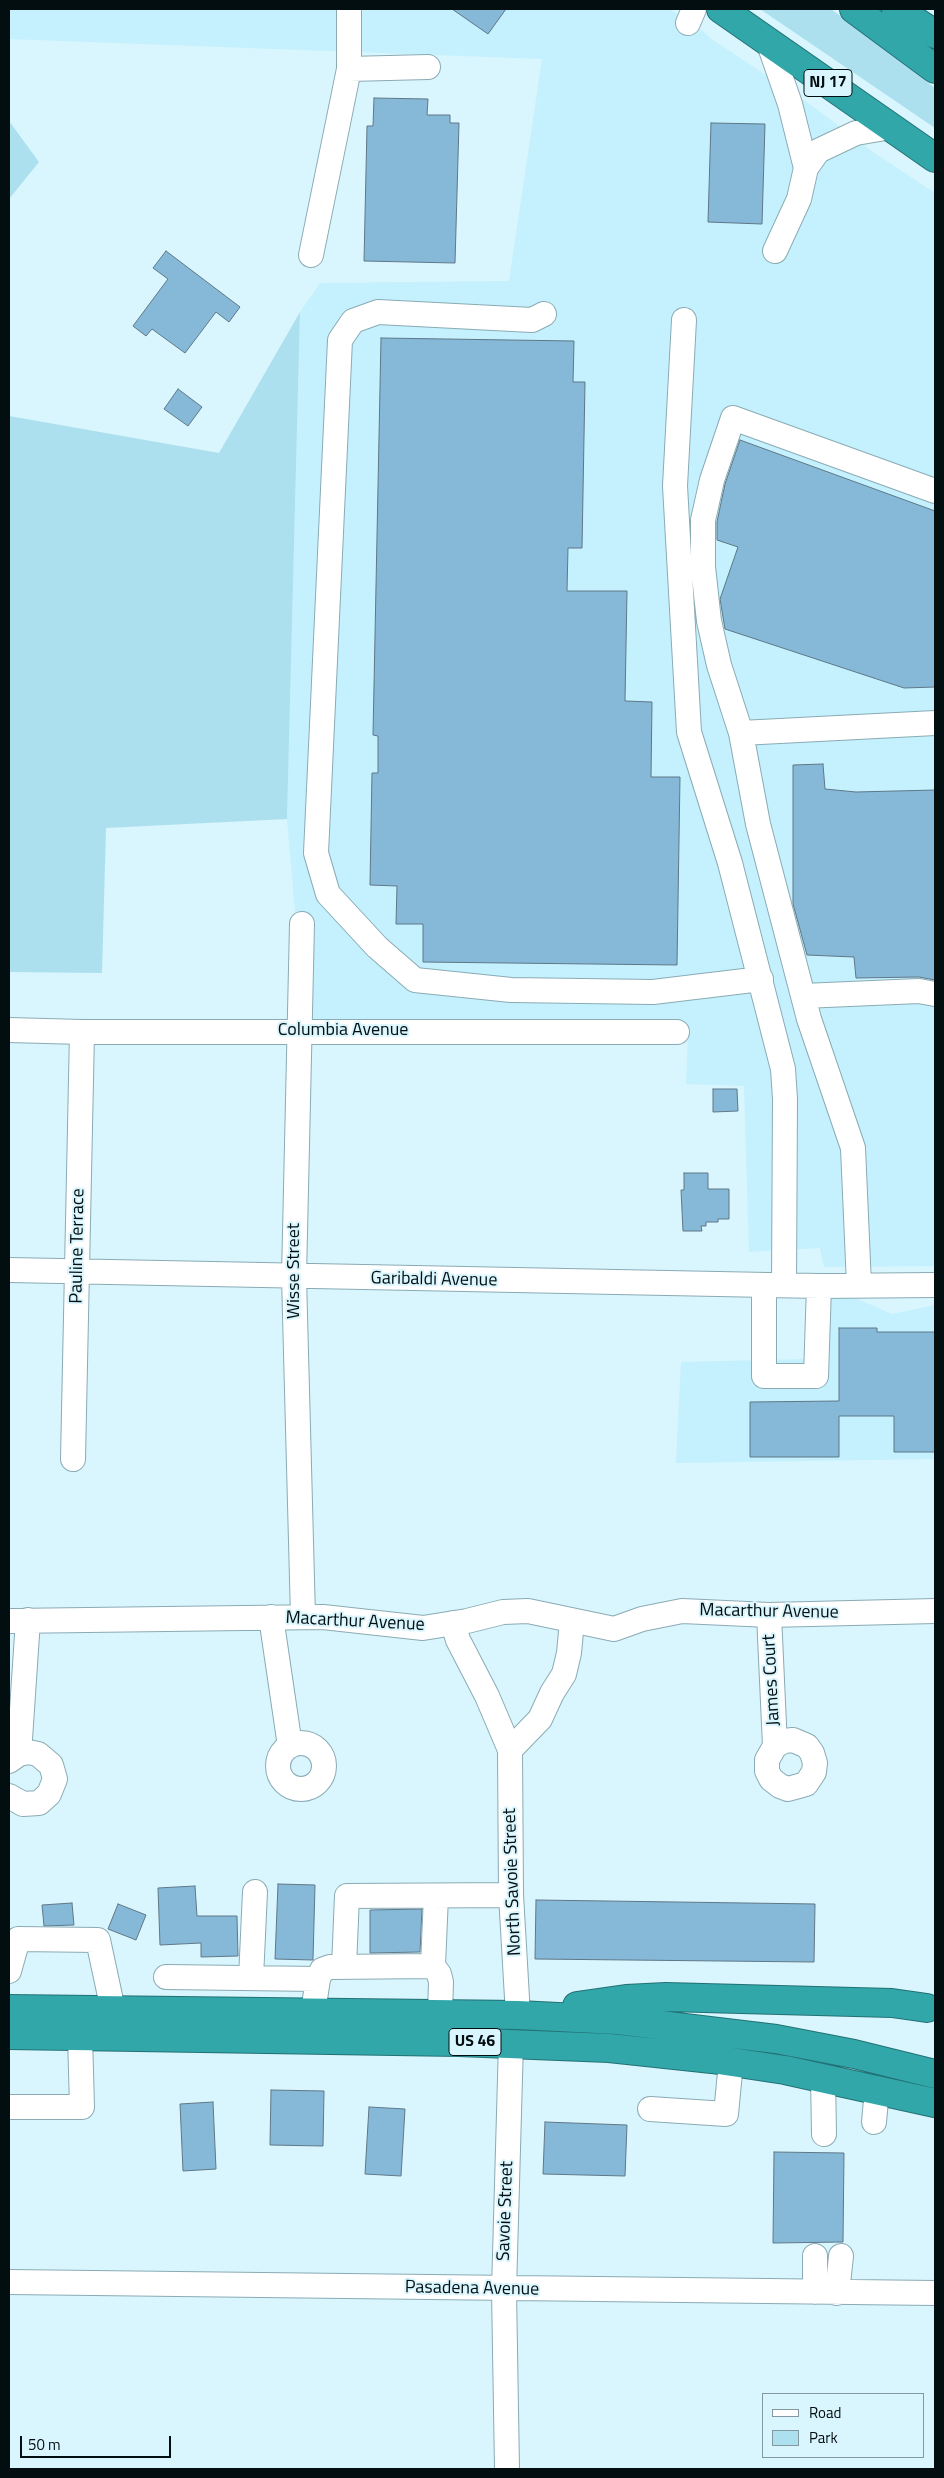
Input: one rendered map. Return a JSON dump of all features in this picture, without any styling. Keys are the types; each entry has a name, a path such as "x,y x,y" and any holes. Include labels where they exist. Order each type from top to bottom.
{"highway":[{"name":"NJ 17","path":"721,9 935,158"},
{"path":"854,9 935,69"},
{"path":"896,9 935,34"},
{"path":"518,2015 626,1999 666,1997 892,2003 931,2008"},
{"name":"US 46","path":"9,2009 518,2015 618,2020 737,2033 835,2050 935,2074"},
{"name":"US 46","path":"9,2035 511,2043 617,2048 731,2062 823,2078 935,2104"}],"street":[{"path":"311,255 350,70 349,9"},
{"path":"768,41 790,104 806,168"},
{"path":"350,70 428,67"},
{"path":"775,251 799,199 806,168 818,151 856,133 891,127"},
{"path":"544,314 532,320 378,312 353,321 340,340 316,853 328,894 377,947 415,980 511,990 653,992 760,979"},
{"path":"684,320 675,486 689,732 730,862 780,1052 785,1099 774,1285 764,1376 816,1376 819,1286"},
{"path":"859,1285 854,1148 803,996 758,824 741,733 722,678 709,621 702,537 707,498 733,418 935,491"},
{"path":"741,733 935,723"},
{"name":"Wisse Street","path":"302,924 294,1277 303,1617"},
{"path":"803,996 918,991 935,994"},
{"name":"Columbia Avenue","path":"9,1030 82,1032 300,1030 677,1032"},
{"name":"Pauline Terrace","path":"73,1459 82,1032"},
{"name":"Garibaldi Avenue","path":"9,1270 819,1286 935,1285"},
{"name":"Macarthur Avenue","path":"18,1620 323,1617 423,1628 503,1612 528,1611 614,1629 642,1619 682,1611 769,1615 935,1611"},
{"name":"James Court","path":"769,1615 775,1746"},
{"path":"271,1617 290,1746"},
{"path":"9,1796 14,1801 30,1805 39,1802 49,1794 54,1786 53,1770 45,1758 38,1754 14,1757 18,1620"},
{"path":"510,1750 540,1719 552,1693 564,1674 569,1653 572,1621"},
{"name":"North Savoie Street","path":"453,1623 458,1640 487,1696 510,1750 512,1895 518,2015"},
{"path":"251,1978 255,1892"},
{"path":"344,1966 347,1896 512,1895"},
{"path":"436,1896 433,1966 439,1974 441,1982 440,2014"},
{"path":"9,1971 18,1939 98,1940 113,2010"},
{"path":"313,2012 318,1979 322,1970 330,1967 344,1966 433,1966"},
{"path":"166,1977 318,1979"},
{"path":"9,2107 82,2107 80,2036"},
{"name":"Savoie Street","path":"507,2469 504,2290 511,2043"},
{"path":"650,2110 726,2114 731,2062"},
{"path":"823,2078 824,2134"},
{"path":"874,2122 877,2089"},
{"path":"815,2256 826,2292"},
{"path":"826,2292 841,2256"},
{"name":"Pasadena Avenue","path":"9,2282 504,2290 935,2293"}],"shaded area":[{"path":"9,9 670,9 811,105 873,152 935,193 935,1266 824,1267 820,1248 749,1252 744,1086 686,1084 688,1032 305,1026 287,819 300,312 320,283 509,281 542,59 9,39"},
{"path":"810,1278 892,1314 935,1305 935,1459 676,1463 681,1362 810,1359"}],"green space":[{"path":"760,9 831,9 935,88 935,128"},
{"path":"9,121 39,162 9,199"},
{"path":"300,312 287,819 106,828 102,973 9,972 9,416 219,453"}],"building":[{"path":"452,9 506,9 488,34"},
{"path":"374,98 428,99 427,115 450,115 450,123 459,123 455,263 364,261 367,126 373,126"},
{"path":"711,123 765,124 762,224 708,222"},
{"path":"166,251 240,307 229,322 216,312 185,353 152,329 146,336 133,326 168,279 153,268"},
{"path":"381,338 574,341 573,382 585,382 582,548 568,548 567,591 627,591 625,701 652,702 651,777 680,777 677,965 423,962 423,924 396,924 397,886 370,885 372,773 378,773 378,736 373,735"},
{"path":"178,389 202,407 188,426 164,409"},
{"path":"740,440 935,511 935,687 904,688 725,629 720,599 738,547 717,540 717,522 725,484"},
{"path":"823,764 825,789 856,792 935,790 935,980 919,977 856,978 854,957 807,955 793,904 793,765"},
{"path":"713,1089 737,1089 738,1111 713,1112"},
{"path":"684,1173 708,1173 708,1189 729,1189 729,1219 718,1219 718,1222 706,1222 706,1226 701,1226 702,1231 683,1231 681,1190 684,1190"},
{"path":"839,1328 877,1328 877,1332 935,1332 935,1452 894,1452 894,1416 839,1416 839,1457 750,1457 750,1402 839,1401"},
{"path":"278,1884 315,1885 313,1960 275,1959"},
{"path":"195,1886 197,1916 237,1916 238,1956 201,1957 201,1943 160,1945 158,1888"},
{"path":"536,1900 815,1904 814,1962 535,1959"},
{"path":"72,1903 74,1925 44,1926 42,1905"},
{"path":"118,1904 146,1915 136,1940 108,1929"},
{"path":"422,1909 420,1952 370,1953 370,1910"},
{"path":"271,2090 324,2091 323,2146 270,2145"},
{"path":"213,2102 216,2169 183,2171 180,2104"},
{"path":"369,2107 405,2109 401,2176 365,2174"},
{"path":"545,2122 627,2125 625,2176 543,2174"},
{"path":"774,2152 844,2153 843,2242 773,2243"}]}
